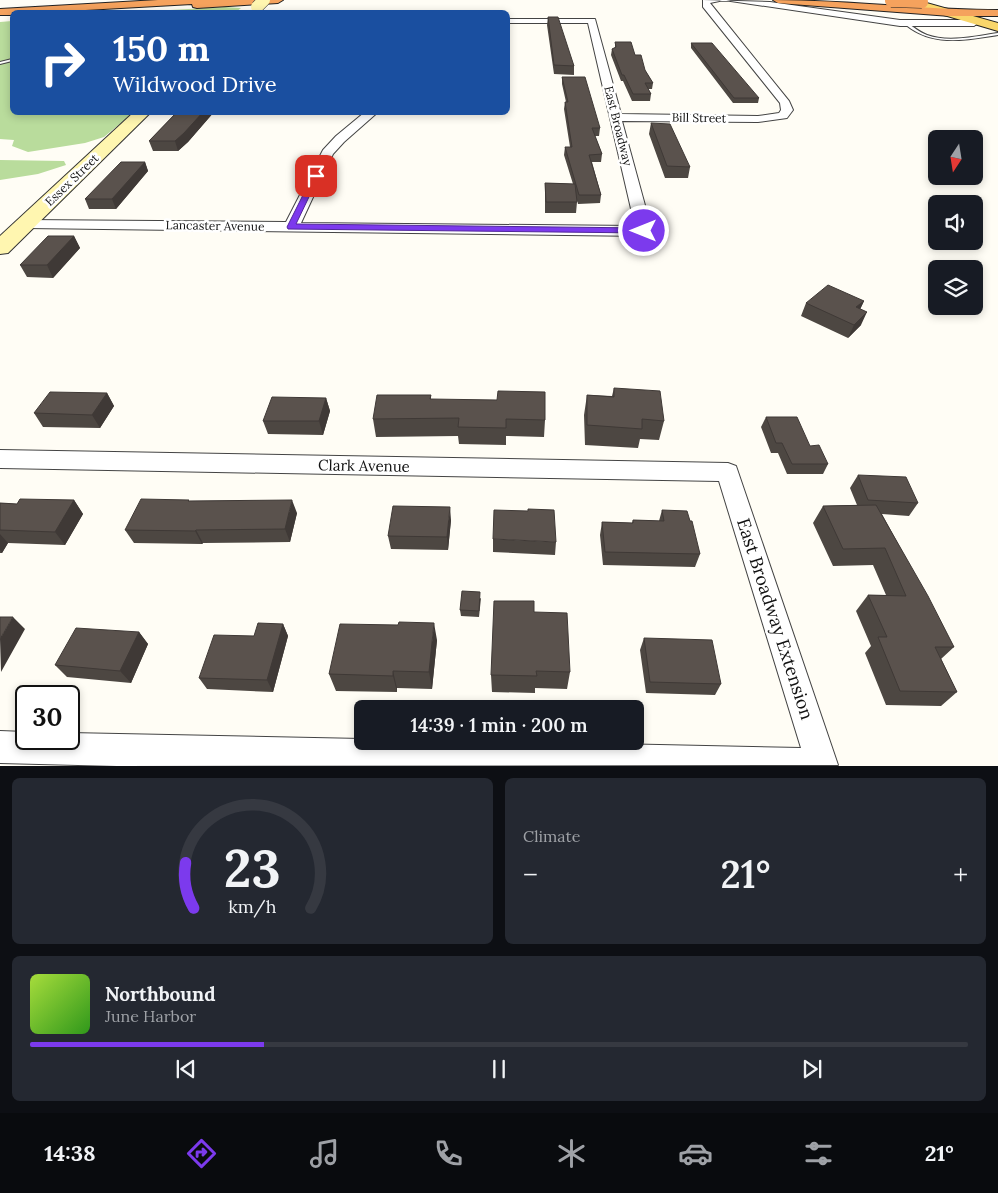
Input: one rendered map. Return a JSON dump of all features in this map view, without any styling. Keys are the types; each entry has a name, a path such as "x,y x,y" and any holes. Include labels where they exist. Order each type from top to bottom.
{"highway":[{"path":"36,10 216,0"},
{"path":"103,10 278,0"},
{"path":"778,0 947,14 996,10"},
{"path":"874,0 922,2 996,10"},
{"path":"977,22 979,15 996,10"}],"main road":[{"path":"904,0 998,28"}],"street":[{"path":"706,1 720,0"},
{"path":"727,0 907,24 977,22"},
{"name":"Bill Street","path":"616,117 758,119 782,116 787,110 785,103 706,5 706,1"},
{"path":"930,24 948,20 947,14"},
{"name":"East Broadway","path":"510,21 592,21 644,231"},
{"name":"Essex Street","path":"0,248 141,115"},
{"path":"291,227 327,153 348,132 369,115"},
{"name":"Lancaster Avenue","path":"26,224 644,231"},
{"name":"Clark Avenue","path":"0,459 728,472"},
{"name":"East Broadway Extension","path":"728,472 822,765"},
{"path":"0,747 822,765"}],"lane":[{"path":"907,24 914,30 943,41 998,34"}],"green space":[{"path":"225,7 241,8 238,10 170,10"},
{"path":"10,21 10,115 131,115 104,137 85,143 28,152 12,146 14,140 0,139 0,22"},
{"path":"0,160 64,161 66,165 38,174 0,180"}],"building":[{"path":"548,17 558,17 574,66 554,65"},
{"path":"615,42 631,42 635,55 641,55 645,70 653,83 645,83 651,94 633,94 624,75 622,75 612,49 616,47"},
{"path":"691,43 712,43 759,98 734,98"},
{"path":"562,77 585,77 600,128 592,128 602,154 589,155 601,195 579,195 565,147 572,147 565,102 568,102"},
{"path":"174,115 200,115 175,141 149,141"},
{"path":"651,123 670,124 690,167 667,166"},
{"path":"121,162 145,162 112,199 85,199"},
{"path":"545,183 575,184 577,202 546,202"},
{"path":"48,236 74,236 47,265 20,265"},
{"path":"828,285 864,301 856,307 867,312 854,325 806,303"},
{"path":"614,388 660,391 664,421 642,419 642,429 587,425 587,395 614,397"},
{"path":"498,391 545,392 545,420 506,419 506,428 458,427 459,418 373,419 377,395 431,395 430,399 497,400"},
{"path":"50,392 107,393 92,415 34,413"},
{"path":"272,397 326,398 319,421 263,421"},
{"path":"766,417 797,417 810,446 819,445 828,464 792,464 782,443 776,443"},
{"path":"858,475 906,477 918,503 868,500"},
{"path":"20,499 74,500 55,532 0,530 0,503 17,504"},
{"path":"141,499 188,501 292,500 285,529 125,530"},
{"path":"876,505 928,596 954,647 935,647 957,692 900,691 878,637 887,637 868,595 906,596 885,548 843,549 823,506"},
{"path":"393,506 450,507 447,537 388,536"},
{"path":"528,509 554,510 556,542 493,539 494,510 528,511"},
{"path":"662,510 687,511 690,521 692,521 700,554 605,552 602,522 664,521"},
{"path":"462,591 480,592 479,611 460,610"},
{"path":"494,601 534,601 534,612 567,613 570,672 536,671 537,676 491,675"},
{"path":"0,617 13,617 0,639"},
{"path":"399,622 434,623 429,672 393,671 393,676 329,674 340,624 398,625"},
{"path":"258,623 283,624 267,680 199,678 214,635 254,636"},
{"path":"76,628 139,632 120,671 55,665"},
{"path":"644,638 712,640 721,684 650,682"}],"route":[{"path":"316,176 291,227 644,231"}]}
